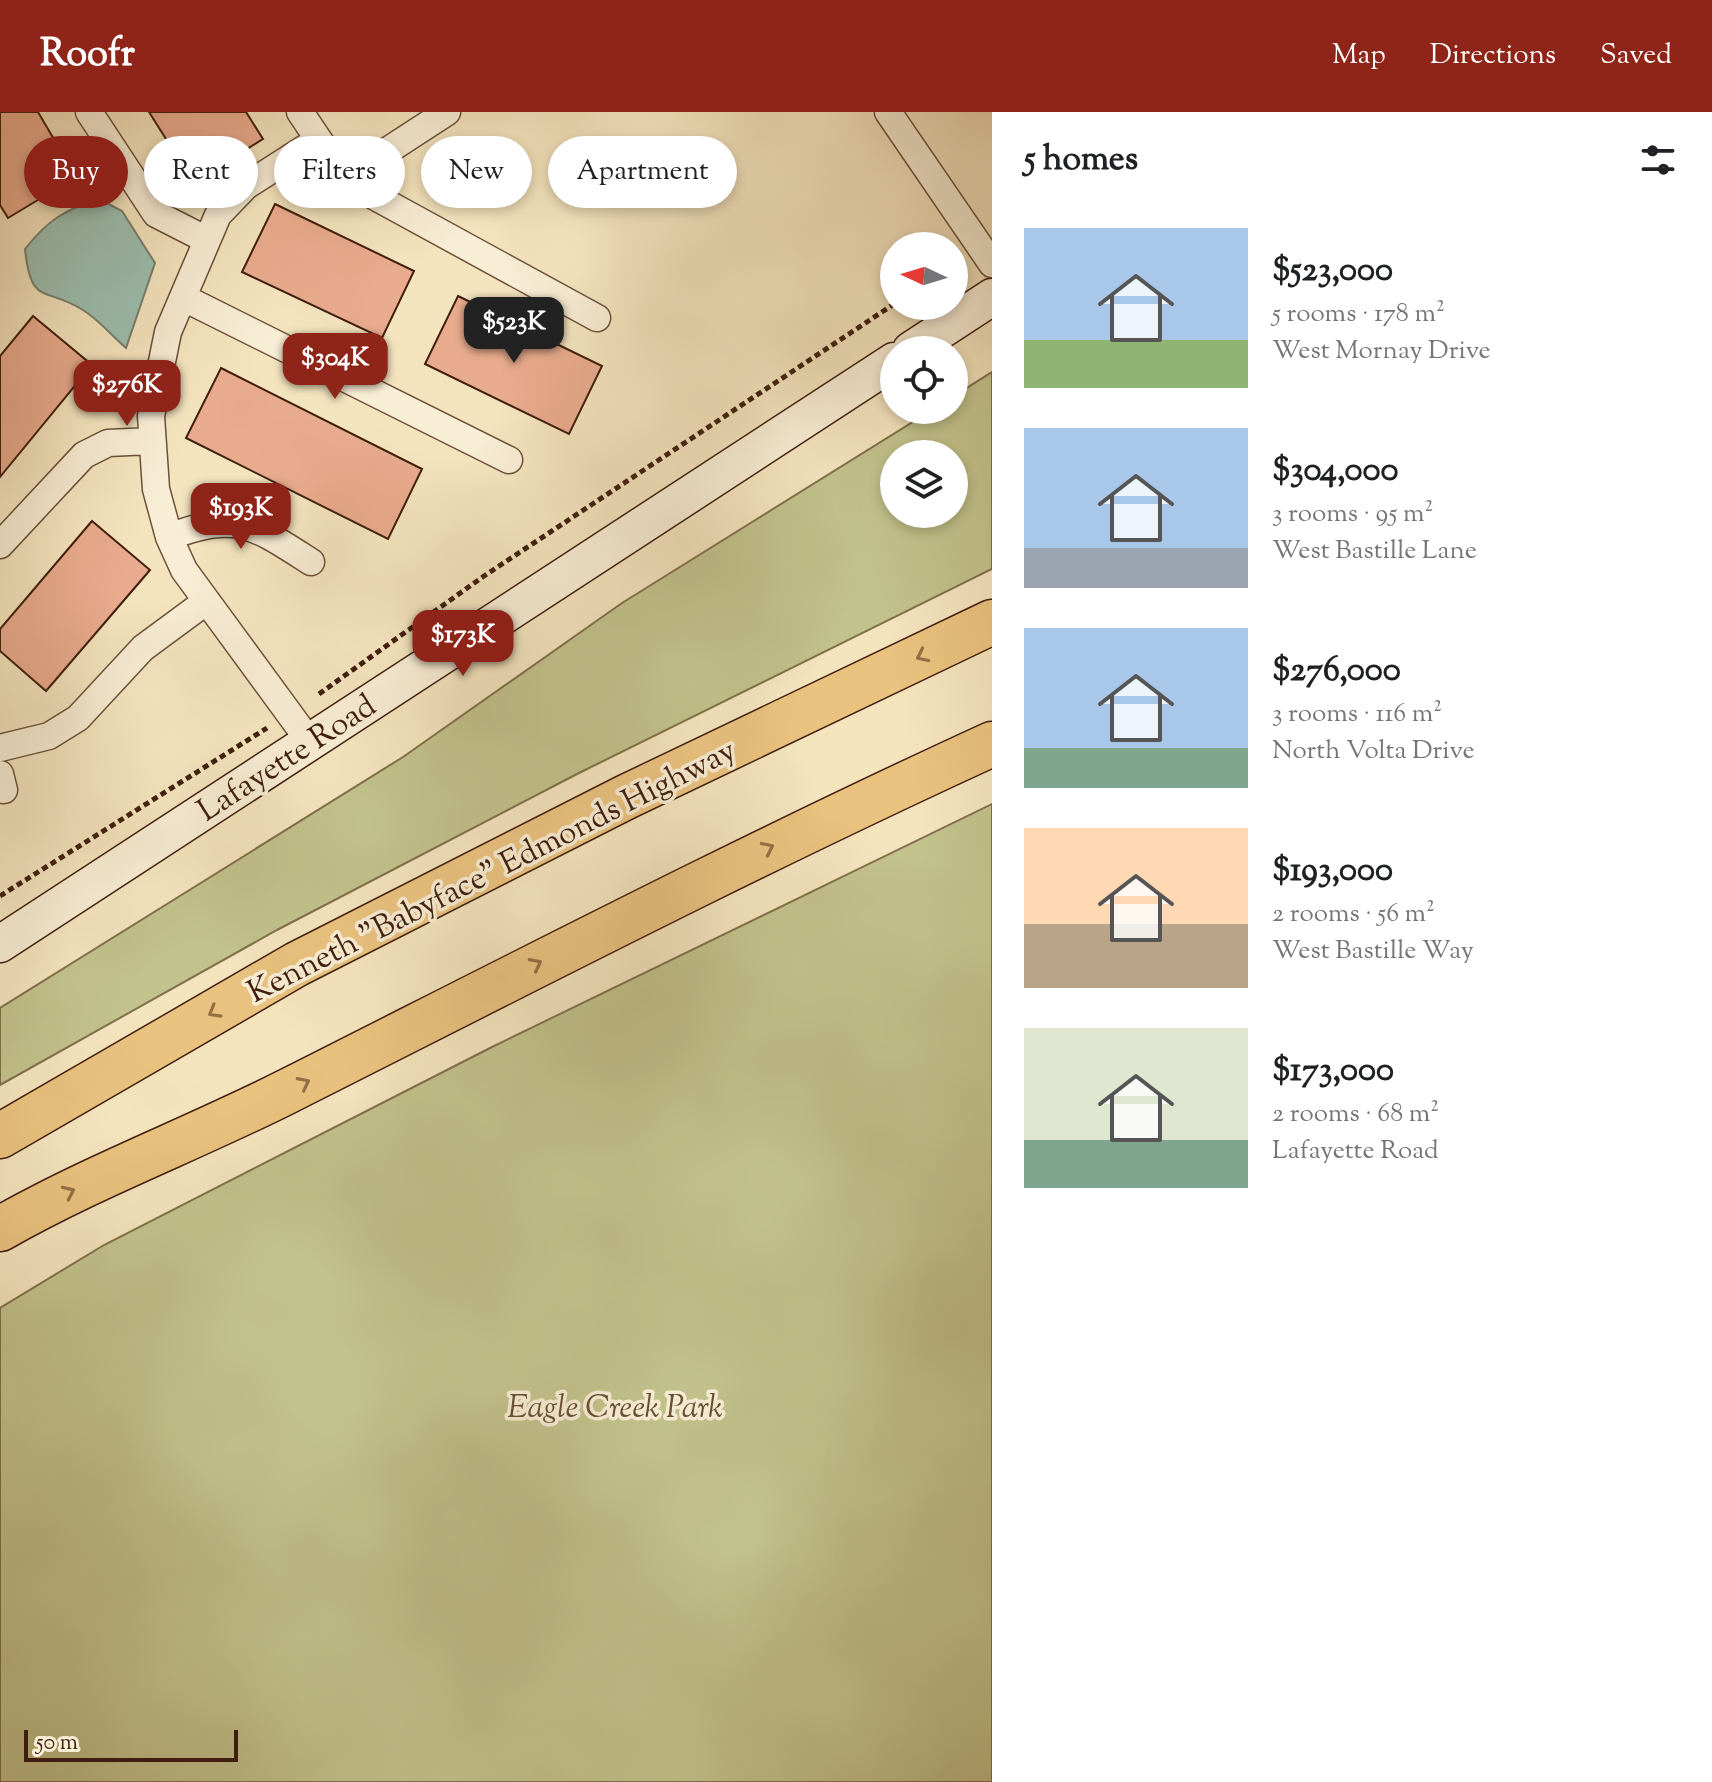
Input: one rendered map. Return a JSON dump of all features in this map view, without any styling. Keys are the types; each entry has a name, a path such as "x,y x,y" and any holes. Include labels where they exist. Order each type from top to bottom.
{"highway":[{"name":"Kenneth \"Babyface\" Edmonds Highway","path":"0,1136 297,964 626,797 992,622"},
{"path":"0,1229 50,1201 284,1093 787,838 992,744"}],"main road":[{"path":"932,336 992,297"},
{"name":"Lafayette Road","path":"0,944 880,370"}],"street":[{"path":"89,112 156,214 205,239"},
{"path":"300,112 315,136"},
{"path":"405,139 447,112"},
{"path":"888,112 992,264"},
{"path":"274,170 230,200 205,239 162,350 152,404 151,441 156,489 169,537 184,570 204,603 310,742"},
{"path":"396,208 597,318"},
{"path":"184,298 509,460"},
{"path":"0,545 84,455 108,443 151,441"},
{"path":"169,537 202,525 234,523 262,532 311,562"},
{"path":"0,748 49,736 78,718 143,648 204,603"}],"path":[{"path":"322,692 484,576 880,313"},
{"path":"0,896 238,746"}],"green space":[{"path":"992,372 992,569 579,773 277,930 0,1085 0,1008 403,757 622,603 880,442 880,528 968,528 968,440 884,440 910,424 968,424 968,387"},
{"name":"Eagle Creek Park","path":"992,804 992,1782 0,1782 0,1308 104,1245 492,1047"}],"shaded area":[{"path":"74,208 116,208 122,211 155,263 126,348 83,310 42,292 31,280 25,249 41,230"}],"building":[{"path":"0,112 38,112 52,136 24,136 25,208 8,218 0,205"},
{"path":"149,112 246,112 263,139 258,142 258,136 164,136"},
{"path":"274,206 414,271 382,338 242,272"},
{"path":"458,296 602,366 569,434 425,364"},
{"path":"33,316 92,365 0,477 0,356"},
{"path":"221,368 422,469 388,539 186,438"},
{"path":"92,521 150,570 46,691 0,651 0,629"}]}
